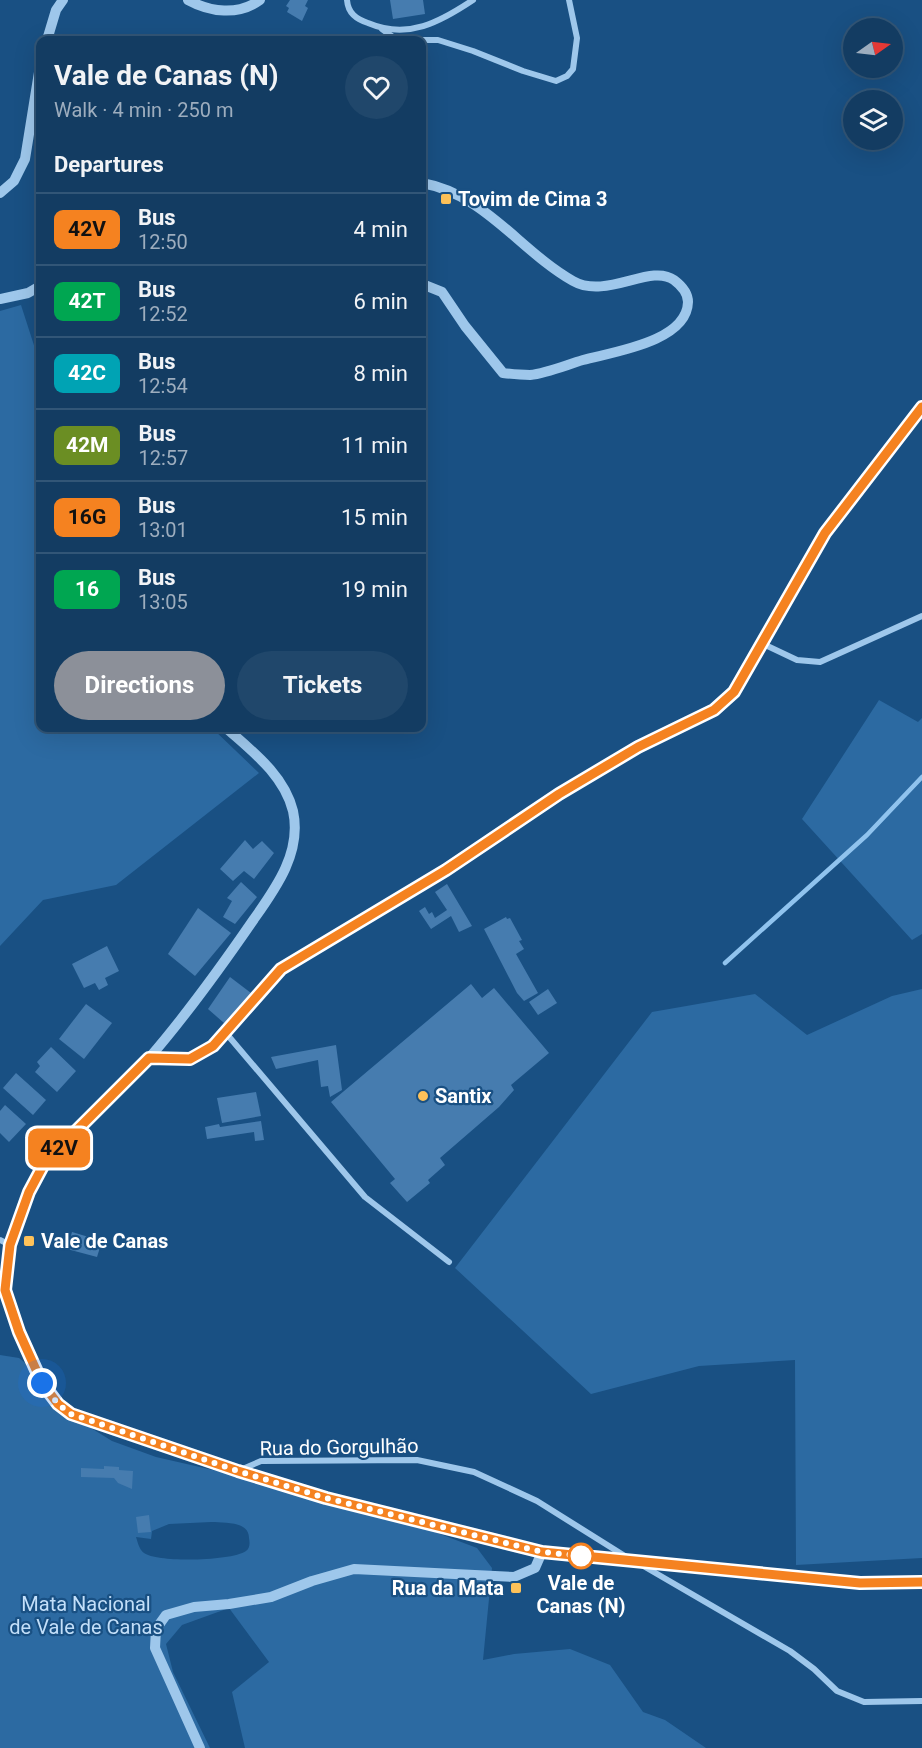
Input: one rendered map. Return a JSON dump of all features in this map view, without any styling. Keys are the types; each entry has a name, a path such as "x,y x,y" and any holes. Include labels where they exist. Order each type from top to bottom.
{"street":[{"path":"48,36 56,10 63,0"},
{"path":"188,0 218,11 237,10 260,0"},
{"path":"347,0 353,15 392,36"},
{"path":"382,29 399,31 443,20 473,0"},
{"path":"426,40 438,40 474,51 523,71 556,81 567,76 573,69 577,38 569,0"},
{"path":"0,193 14,181 25,159 36,91"},
{"path":"426,184 451,190 497,220 575,282 594,287 610,286 656,275 671,278 681,285 688,296 687,308 682,320 674,329 654,341 531,375 502,373 442,292 426,286"},
{"path":"0,299 28,293 36,288"},
{"path":"149,1058 190,1059 213,1046 281,969 446,870 559,794 628,753 714,710 734,692 825,533 922,407"},
{"path":"761,644 797,660 820,662 922,616"},
{"path":"230,732 263,761 283,786 292,812 294,835 286,868 273,892 199,999 149,1058 45,1162 5,1243 3,1293 42,1383 63,1409 71,1414 238,1471 326,1498 542,1552 860,1583 922,1582"},
{"path":"225,1032 365,1197 449,1262"},
{"name":"Rua do Gorgulhão","path":"238,1471 261,1461 417,1460 474,1472 537,1501 634,1561 790,1651 837,1690 864,1702 922,1701"},
{"path":"200,1748 155,1648 156,1629 166,1615 194,1607 271,1597 312,1581 354,1569 514,1576 535,1568 542,1552"}],"green space":[{"path":"21,305 36,352 36,732 216,732 259,773 116,885 43,900 0,946 0,311"},
{"path":"879,700 918,722 922,718 922,934 912,940 802,819"},
{"path":"922,989 922,1558 796,1565 795,1360 699,1366 591,1394 455,1268 652,1012 755,994 807,1035 892,996"},
{"name":"Mata Nacional de Vale de Canas","path":"0,1355 19,1358 34,1370 91,1428 112,1441 156,1457 226,1473 295,1494 411,1523 477,1548 492,1568 483,1660 514,1654 570,1649 610,1665 643,1712 665,1720 706,1748 245,1748 232,1692 269,1662 229,1608 182,1625 166,1644 173,1672 210,1748 0,1748","holes":["211,1522 235,1524 245,1528 249,1540 247,1550 211,1559 164,1558 144,1553 136,1537 151,1539 152,1531 169,1524"]}],"building":[{"path":"290,0 308,0 305,6 308,8 302,21 287,12 289,8 286,6"},
{"path":"390,0 423,0 425,14 393,19"},
{"path":"245,840 253,849 262,841 274,853 254,879 244,871 233,881 220,869"},
{"path":"241,882 257,897 235,924 223,917 232,901 227,898"},
{"path":"447,884 472,926 459,932 451,916 431,929 419,911 425,907 429,914 432,912 435,918 447,910 435,892"},
{"path":"198,908 231,933 195,976 168,954"},
{"path":"506,917 510,918 522,940 519,941 524,949 516,954 538,993 524,1001 517,993 484,929"},
{"path":"107,946 119,971 105,978 108,985 99,990 95,983 84,988 72,964"},
{"path":"230,977 251,993 224,1023 208,1009"},
{"name":"Santix","path":"471,984 482,998 494,988 549,1053 511,1085 514,1090 499,1107 440,1158 445,1165 428,1180 430,1183 407,1202 390,1183 395,1179 331,1102"},
{"path":"548,989 557,1003 538,1015 529,1002"},
{"path":"86,1004 112,1023 84,1059 59,1039"},
{"path":"336,1045 342,1090 330,1097 328,1086 321,1087 318,1060 276,1069 271,1057"},
{"path":"51,1047 76,1071 57,1092 35,1072 40,1066 37,1062"},
{"path":"16,1073 46,1100 33,1115 3,1088"},
{"path":"256,1092 261,1116 222,1123 217,1098"},
{"path":"5,1105 26,1124 9,1142 0,1133 0,1111"},
{"path":"261,1121 264,1140 255,1141 254,1132 207,1139 205,1127"},
{"path":"72,1232 102,1241 97,1257 67,1249"},
{"path":"104,1466 133,1471 132,1489 118,1483 114,1478 81,1477 81,1468 104,1469"},
{"path":"149,1515 151,1532 138,1533 136,1517"}],"waterway":[{"path":"725,963 867,835 922,777"}],"bus line":[{"name":"42V","path":"922,407 825,533 734,692 714,710 638,747 559,794 446,870 281,969 213,1046 190,1059 149,1058 45,1162 21,1210 10,1245 5,1290 19,1332 42,1383 63,1409 71,1414 238,1471 326,1498 542,1552 860,1583 922,1582"}],"place":[{"name":"Tovim de Cima 3","path":"446,199"},
{"name":"Santix","path":"423,1096"},
{"name":"Vale de Canas","path":"29,1241"},
{"name":"Vale de Canas (N)","path":"581,1556"},
{"name":"Rua da Mata","path":"516,1588"}],"route":[{"path":"42,1383 58,1404 71,1414 238,1471 326,1498 542,1552 581,1556"}]}
